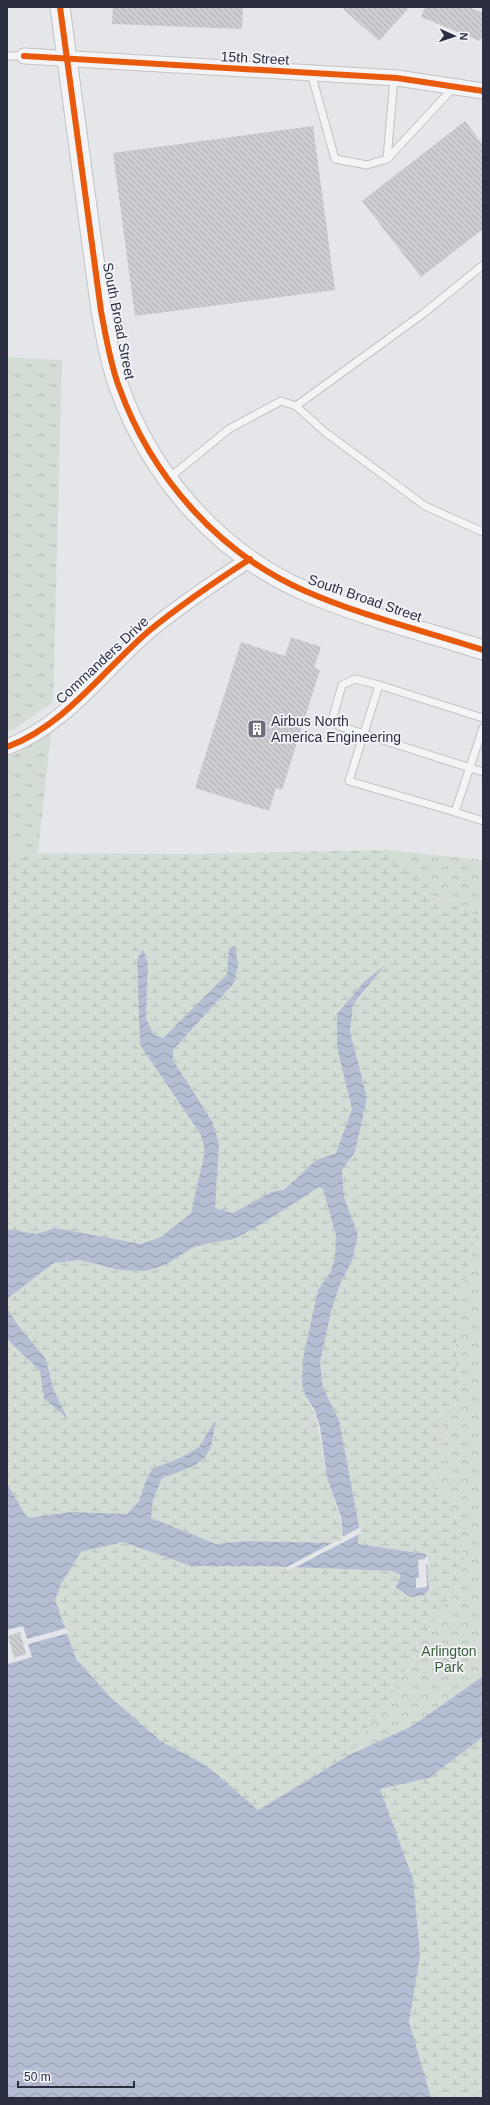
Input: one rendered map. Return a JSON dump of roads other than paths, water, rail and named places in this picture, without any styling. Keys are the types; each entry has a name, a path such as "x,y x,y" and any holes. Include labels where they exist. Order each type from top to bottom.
{"street":[{"name":"South Broad Street","path":"60,7 101,311 110,354 118,386 130,415 148,450 167,480 195,513 222,538 250,560 274,575 311,593 339,604 483,650"},
{"name":"15th Street","path":"24,56 394,78 483,91"},
{"name":"Commanders Drive","path":"7,747 19,743 52,722 150,630 217,580 250,560"}],"lane":[{"path":"7,56 24,56"},
{"path":"311,73 335,159 367,165 387,159 454,87"},
{"path":"387,159 394,78"},
{"path":"296,406 424,313 483,265"},
{"path":"167,480 229,429 281,400 296,406 324,432 425,506 483,532"},
{"path":"483,718 379,685 355,679 342,685 333,717 339,726 483,772"},
{"path":"379,685 350,781 483,821"},
{"path":"455,812 483,728"}],"water":[{"path":"235,946 238,965 234,983 173,1050 173,1060 212,1121 219,1144 215,1208 233,1213 271,1192 284,1190 316,1160 336,1153 352,1109 337,1047 337,1014 364,982 385,965 353,1004 350,1032 367,1098 355,1152 342,1170 344,1197 358,1235 352,1261 340,1284 331,1312 320,1362 323,1388 339,1420 359,1526 358,1544 426,1554 429,1589 425,1595 411,1597 396,1588 401,1575 392,1571 263,1566 191,1566 123,1542 81,1552 61,1584 55,1600 76,1659 111,1698 162,1742 207,1766 258,1810 349,1755 412,1726 483,1676 483,1737 429,1778 380,1789 413,1879 420,1955 409,2022 431,2098 7,2098 7,1483 27,1518 71,1512 127,1514 139,1501 145,1483 152,1469 182,1457 199,1447 215,1421 214,1435 207,1454 201,1460 185,1470 162,1478 153,1500 151,1518 216,1544 246,1541 344,1543 341,1517 327,1478 320,1427 314,1409 305,1395 302,1384 303,1359 318,1290 330,1273 335,1258 336,1236 323,1189 319,1187 265,1222 234,1239 209,1243 192,1248 167,1264 146,1271 120,1270 79,1260 54,1263 7,1299 7,1229 37,1234 55,1228 141,1244 161,1237 191,1213 205,1151 201,1135 140,1045 137,960 143,949 148,964 146,1019 154,1035 163,1038 227,974 229,948"},
{"path":"7,1308 17,1324 46,1359 53,1388 67,1418 44,1399 40,1371 7,1339"}],"place":[{"name":"Airbus North America Engineering","path":"257,729"}],"park label":[{"name":"Arlington Park","path":"449,1660"}]}
